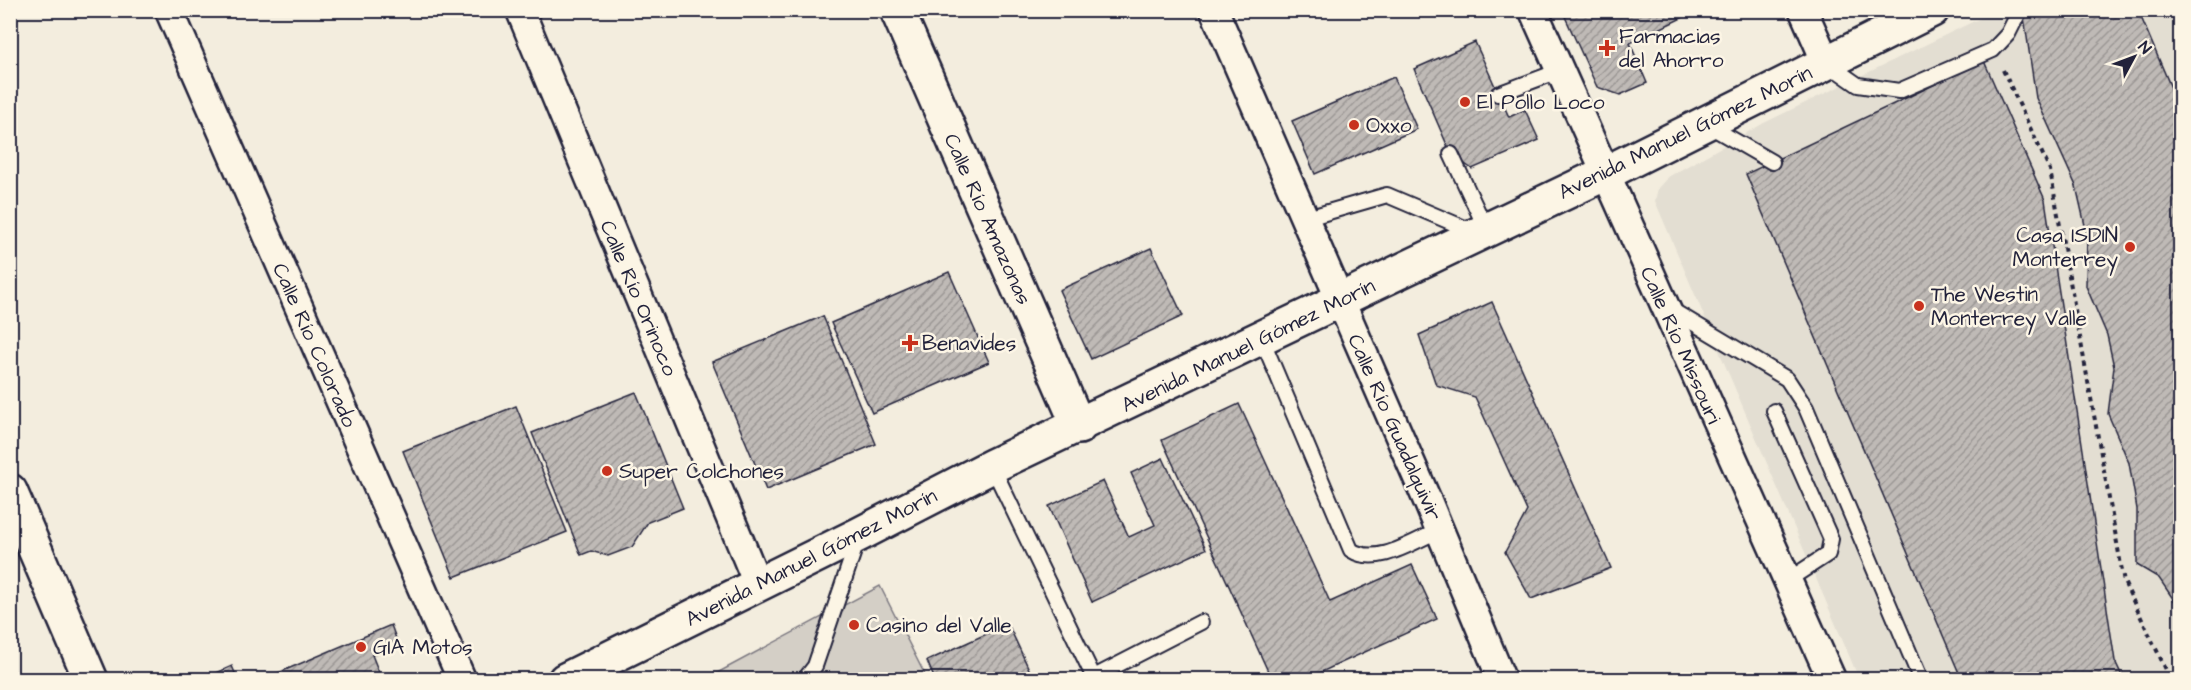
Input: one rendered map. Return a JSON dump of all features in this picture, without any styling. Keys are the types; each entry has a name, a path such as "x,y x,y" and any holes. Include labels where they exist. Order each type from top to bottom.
{"main road":[{"name":"Calle Río Amazonas","path":"897,10 1079,427"},
{"name":"Avenida Manuel Gómez Morín","path":"565,680 759,585 992,466 1079,427 1604,174 1932,10"},
{"path":"10,491 91,680"}],"street":[{"name":"Calle Río Colorado","path":"169,10 462,680"},
{"name":"Calle Río Orinoco","path":"520,10 759,585"},
{"name":"Calle Río Guadalquivir","path":"1214,10 1440,530 1502,680"},
{"name":"Calle Río Missouri","path":"1533,10 1662,304 1832,680"},
{"path":"1803,10 1826,62"}],"lane":[{"path":"1826,62 1858,85 1899,92 1993,50 2008,34 2020,10"},
{"path":"1498,94 1559,71"},
{"path":"1704,122 1772,162"},
{"path":"1451,154 1482,232"},
{"path":"1304,219 1387,195 1482,232"},
{"path":"1662,304 1787,379 1806,408 1921,680"},
{"path":"1262,339 1351,550 1368,558 1377,556 1440,530"},
{"path":"1774,411 1831,539 1828,555 1788,580"},
{"path":"992,466 1095,678 1201,622"},
{"path":"804,680 815,666 860,534"}],"path":[{"path":"1993,50 2050,170 2124,582 2171,680"}],"shaded area":[{"path":"1995,11 2180,11 2180,679 1859,679 1655,201 1658,188 1668,177 1764,123"},
{"name":"Casino del Valle","path":"880,586 927,679 704,680"}],"building":[{"path":"1562,10 1698,10 1630,43 1647,83 1620,95 1597,87"},
{"path":"2037,10 2138,10 2180,109 2180,609 2159,578 2137,565 2137,509 2129,463 2108,414 2114,367 2107,335 2086,286 2087,234 2076,186 2036,98 2024,17"},
{"name":"El Pollo Loco","path":"1475,42 1509,117 1525,110 1539,140 1472,169 1451,154 1414,69"},
{"path":"1984,61 2045,200 2115,661 2124,680 1962,680 1746,174"},
{"name":"Oxxo","path":"1394,77 1417,129 1315,174 1292,121"},
{"path":"1151,248 1183,316 1091,359 1059,290"},
{"name":"Benavides","path":"949,272 989,362 872,413 831,323"},
{"path":"1492,302 1611,568 1531,599 1505,552 1527,511 1475,397 1436,385 1419,335"},
{"path":"823,316 876,444 766,490 712,362"},
{"name":"Super Colchones","path":"636,392 683,508 648,522 632,547 608,556 591,551 581,555 532,433"},
{"path":"1239,404 1330,602 1412,565 1437,619 1304,680 1272,680 1162,440"},
{"path":"516,406 567,532 454,577 403,451"},
{"path":"1163,458 1206,549 1092,602 1049,506 1103,481 1129,537 1155,525 1131,473"},
{"path":"1008,624 1034,680 935,680 927,661"},
{"path":"391,625 398,644 372,655 380,675 369,680 264,679"},
{"path":"232,666 238,680 201,680"}],"place":[{"name":"Farmacias del Ahorro","path":"1607,48"},
{"name":"El Pollo Loco","path":"1465,102"},
{"name":"Oxxo","path":"1354,125"},
{"name":"Casa ISDIN Monterrey","path":"2130,247"},
{"name":"The Westin Monterrey Valle","path":"1919,306"},
{"name":"Benavides","path":"910,343"},
{"name":"Super Colchones","path":"607,471"},
{"name":"Casino del Valle","path":"854,625"},
{"name":"GIA Motos","path":"361,647"}]}
